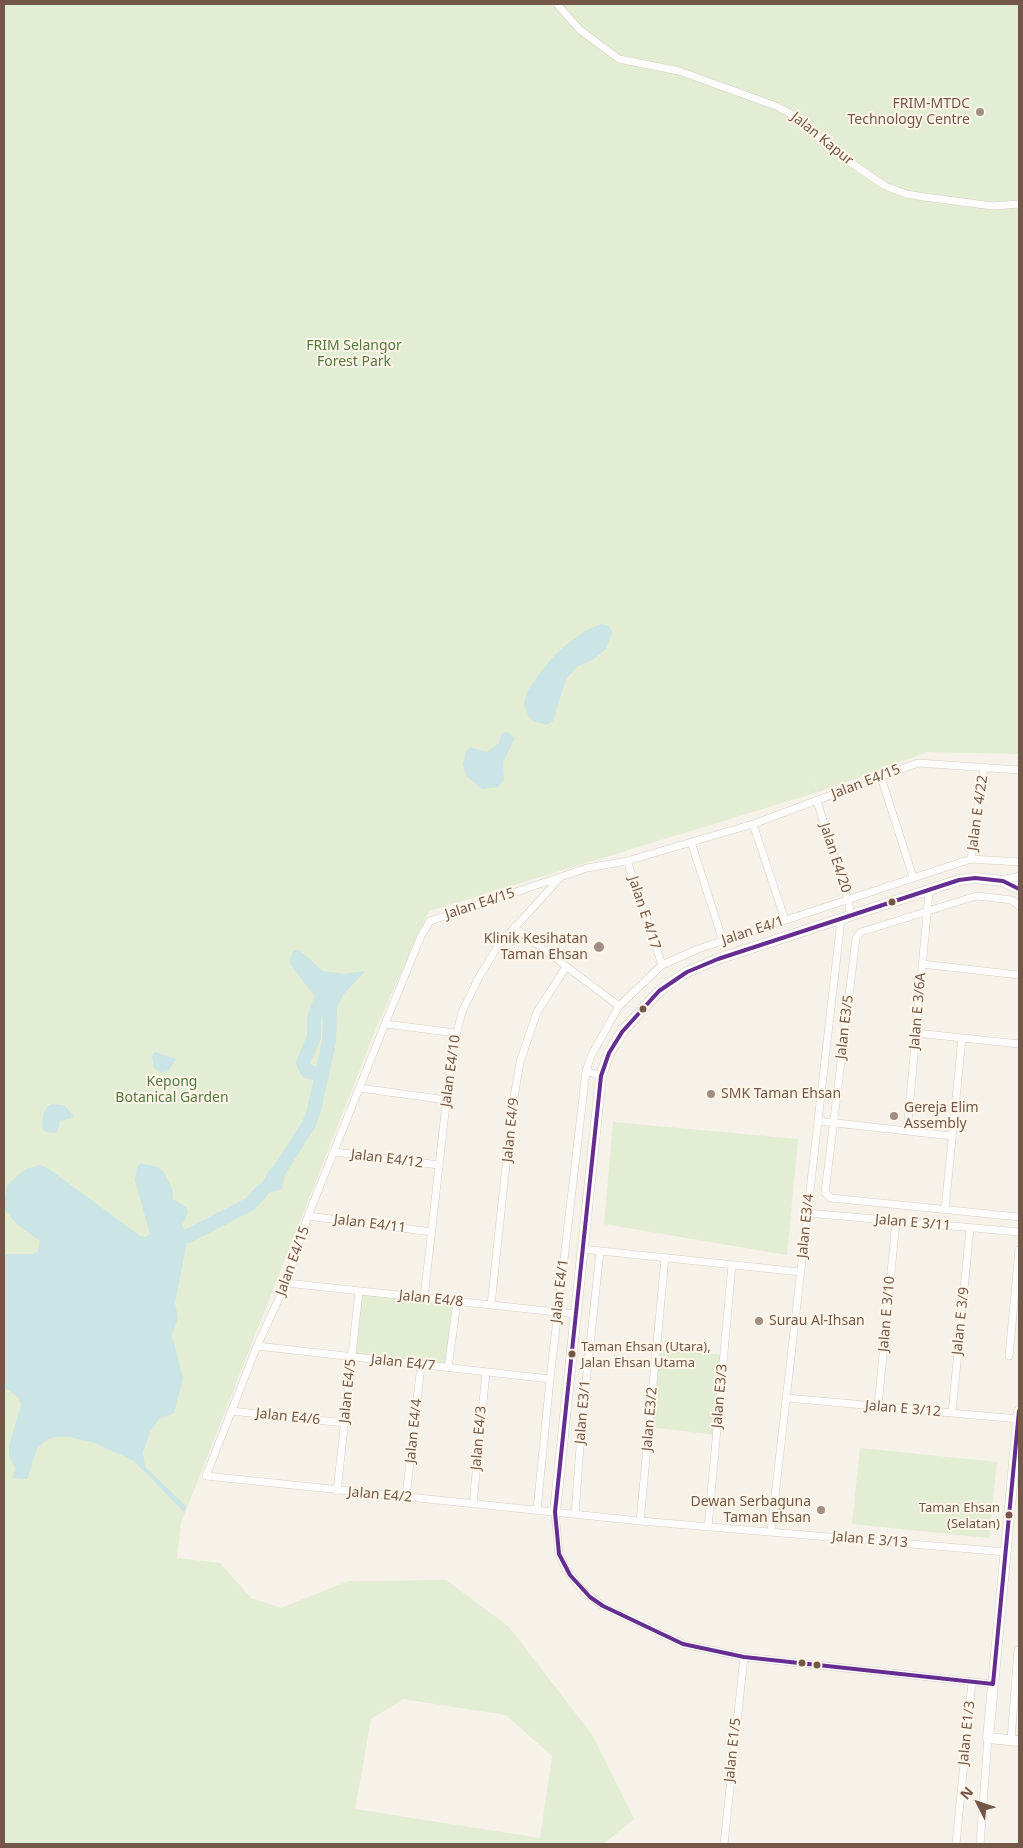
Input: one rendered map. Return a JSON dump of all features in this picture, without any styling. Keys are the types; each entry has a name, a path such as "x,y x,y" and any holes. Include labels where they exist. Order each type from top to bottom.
{"street":[{"name":"Jalan Kapur","path":"557,4 580,30 619,59 679,71 776,106 791,114 835,152 885,186 906,194 924,197 993,206 1019,204"},
{"name":"Jalan E4/15","path":"206,1476 257,1346 286,1283 308,1216 359,1088 430,920 587,868 627,861 753,824 924,762 1019,770"},
{"name":"Jalan E 4/22","path":"971,859 984,767"},
{"path":"881,777 913,877"},
{"name":"Jalan E4/20","path":"817,801 848,900 846,918"},
{"path":"753,824 785,920"},
{"path":"691,842 723,940"},
{"path":"971,859 1019,862"},
{"name":"Jalan E4/1","path":"537,1510 557,1312 586,1071 591,1056 619,1006 662,965 723,940 971,859"},
{"name":"Jalan E 4/17","path":"627,861 662,965"},
{"name":"Jalan E4/10","path":"424,1298 446,1100 456,1033 462,1012 479,977 498,946 561,877"},
{"path":"993,1684 744,1657 683,1644 603,1606 590,1597 576,1583 563,1564 557,1544 555,1512 601,1076 609,1053 635,1015 659,991 687,972 718,959 967,879 1003,881 1019,878"},
{"path":"1003,881 1019,889"},
{"name":"Jalan E 3/6A","path":"907,1132 929,892"},
{"path":"927,910 976,896 1012,900 1019,906"},
{"name":"Jalan E3/5","path":"927,910 861,932 856,938 825,1193 831,1198 945,1210"},
{"name":"Jalan E3/4","path":"771,1531 818,1121 846,918"},
{"path":"514,927 619,1006"},
{"path":"922,964 1019,975"},
{"name":"Jalan E4/9","path":"491,1305 512,1109 520,1062 537,1012 566,967"},
{"path":"385,1024 456,1033"},
{"path":"916,1033 1019,1044"},
{"path":"962,1038 945,1210 1019,1217"},
{"path":"586,1071 601,1076"},
{"path":"359,1088 446,1100"},
{"path":"818,1121 952,1136"},
{"name":"Jalan E4/12","path":"334,1152 439,1165"},
{"name":"Jalan E 3/11","path":"808,1213 1019,1232"},
{"name":"Jalan E4/11","path":"308,1216 432,1232"},
{"name":"Jalan E 3/10","path":"878,1406 896,1221"},
{"name":"Jalan E 3/9","path":"952,1413 970,1228"},
{"path":"582,1249 801,1272"},
{"path":"1009,1356 1019,1250"},
{"name":"Jalan E3/1","path":"575,1514 582,1420 600,1251"},
{"name":"Jalan E3/2","path":"640,1521 665,1258"},
{"name":"Jalan E3/3","path":"708,1526 732,1265"},
{"name":"Jalan E4/8","path":"286,1283 575,1314"},
{"name":"Jalan E4/5","path":"337,1491 359,1291"},
{"path":"448,1368 457,1302"},
{"name":"Jalan E4/7","path":"257,1346 550,1379"},
{"name":"Jalan E4/4","path":"406,1497 421,1365"},
{"name":"Jalan E4/3","path":"473,1504 486,1372"},
{"name":"Jalan E 3/12","path":"786,1398 952,1413 1019,1415"},
{"name":"Jalan E4/6","path":"231,1411 345,1423"},
{"path":"980,1844 1006,1552 1016,1480 1019,1415"},
{"name":"Jalan E4/2","path":"206,1476 555,1512"},
{"name":"Jalan E 3/13","path":"555,1512 1006,1552"},
{"path":"988,1738 1015,1741 1018,1650"},
{"name":"Jalan E1/5","path":"724,1844 744,1657"},
{"name":"Jalan E1/3","path":"956,1844 972,1682"}],"green space":[{"name":"FRIM Selangor Forest Park","path":"4,4 1019,4 1019,754 927,752 819,792 812,780 818,792 429,911 377,1026 181,1523 177,1558 220,1563 251,1598 281,1608 349,1581 446,1580 509,1627 593,1736 634,1819 603,1844 4,1844","holes":["403,1699 506,1715 552,1756 540,1838 355,1809 371,1719"]},
{"path":"613,1122 798,1139 787,1255 604,1224"},
{"path":"359,1291 457,1302 448,1368 352,1357"},
{"path":"657,1348 724,1355 716,1435 649,1427"},
{"path":"860,1448 997,1462 989,1538 852,1524"}],"water":[{"path":"601,624 609,626 612,632 606,649 592,660 578,666 566,679 553,721 546,725 533,721 529,717 524,704 527,692 537,677 552,658 567,644 585,631"},
{"path":"507,732 515,738 503,762 504,779 498,787 482,789 467,777 463,765 466,752 470,747 487,752 499,743 502,733"},
{"path":"294,950 299,950 323,971 344,974 365,971 343,995 333,1014 309,989 291,965 290,959"},
{"path":"155,1052 176,1059 168,1071 161,1073 154,1068 152,1056"},
{"path":"52,1104 64,1105 74,1117 60,1121 57,1132 54,1133 44,1131 42,1126 43,1114 48,1106"},
{"path":"288,1156 282,1189 268,1193 250,1204 270,1169"},
{"path":"141,1163 158,1167 164,1172 173,1191 173,1199 187,1208 188,1213 182,1225 188,1236 175,1303 178,1318 172,1335 183,1378 174,1413 159,1419 150,1432 143,1452 145,1467 186,1506 184,1512 134,1461 95,1443 70,1437 54,1437 45,1441 37,1449 27,1479 13,1478 15,1468 9,1455 9,1446 21,1405 19,1398 4,1387 4,1254 33,1254 38,1251 40,1241 18,1225 4,1209 7,1185 26,1169 40,1165 49,1169 140,1236 146,1237 150,1234 135,1180 137,1167"}],"waterway":[{"path":"320,1001 314,1018 314,1037 303,1063 307,1071 322,1076"},
{"path":"279,1171 309,1124 314,1110 329,1042 330,1010"},
{"path":"188,1236 250,1204 262,1191"}],"transit line":[{"path":"1019,889 1003,881 975,878 959,880 718,959 687,972 659,991 622,1032 609,1053 601,1076 555,1512 559,1554 570,1575 590,1597 603,1606 683,1644 744,1657 993,1684 1019,1411"}],"place":[{"name":"FRIM-MTDC Technology Centre","path":"980,112"},
{"name":"Klinik Kesihatan Taman Ehsan","path":"599,947"},
{"name":"SMK Taman Ehsan","path":"711,1094"},
{"name":"Gereja Elim Assembly","path":"894,1116"},
{"name":"Surau Al-Ihsan","path":"759,1321"},
{"name":"Taman Ehsan (Utara), Jalan Ehsan Utama","path":"572,1354"},
{"name":"Dewan Serbaguna Taman Ehsan","path":"821,1510"},
{"name":"Taman Ehsan (Selatan)","path":"1009,1515"}],"park label":[{"name":"Kepong Botanical Garden","path":"172,1090"}]}
